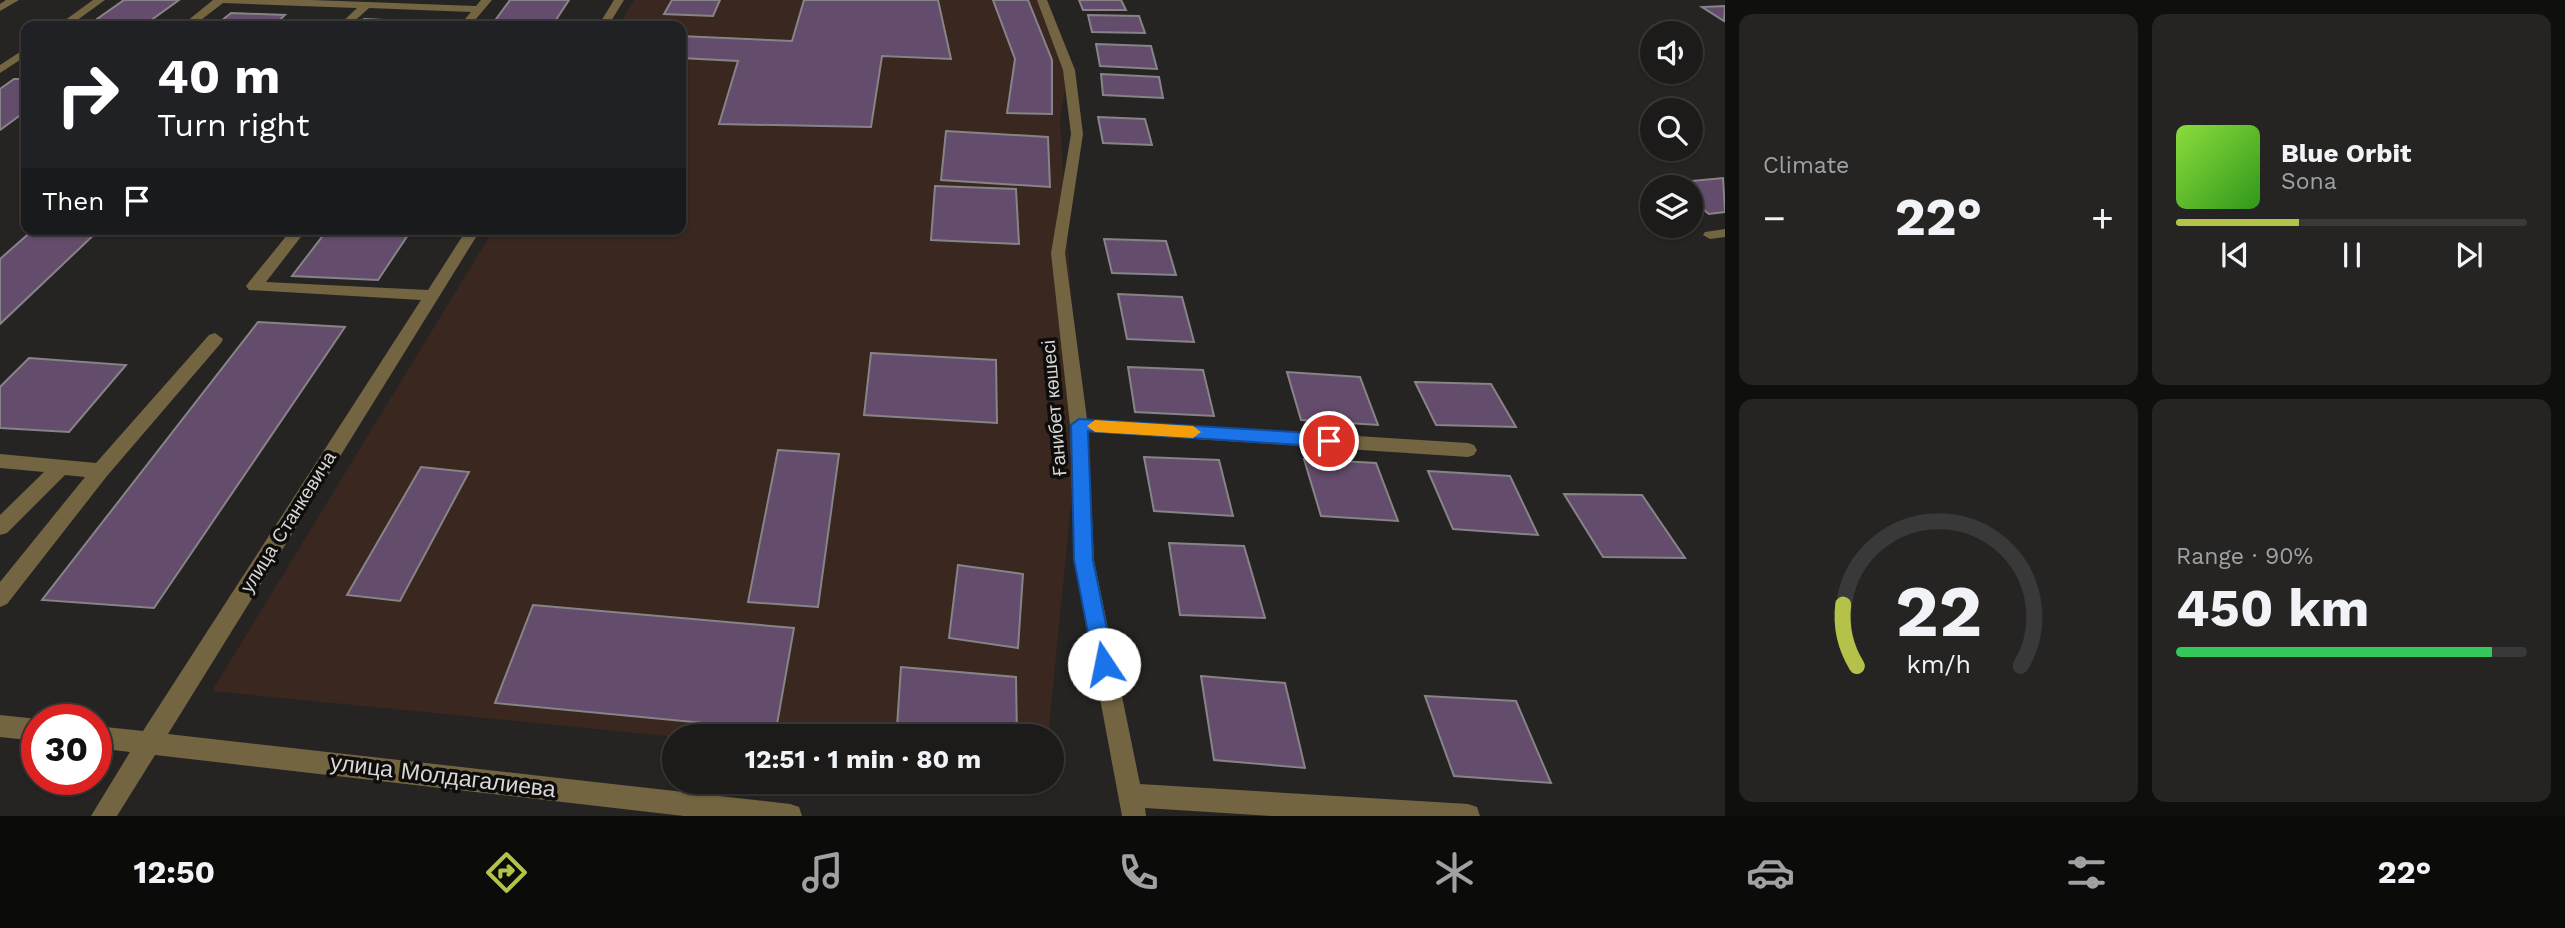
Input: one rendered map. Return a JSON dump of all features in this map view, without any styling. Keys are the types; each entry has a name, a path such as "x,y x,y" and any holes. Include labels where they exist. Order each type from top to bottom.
{"street":[{"path":"0,9 14,0"},
{"path":"69,21 100,0"},
{"path":"193,21 221,0 478,9"},
{"path":"468,21 487,0"},
{"path":"606,21 620,0"},
{"name":"Ғанибет көшесі","path":"1042,0 1069,70 1077,134 1059,253 1079,425 1084,560 1132,805"},
{"path":"348,21 365,6"},
{"path":"0,54 21,53"},
{"path":"0,69 21,56"},
{"path":"295,235 254,286 432,295"},
{"name":"улица Станкевича","path":"103,816 470,235"},
{"path":"0,598 100,471 215,339"},
{"path":"1079,425 1468,450"},
{"path":"0,461 100,471"},
{"path":"0,527 61,467"},
{"path":"0,726 21,728"},
{"name":"улица Молдагалиева","path":"112,739 790,816"},
{"path":"1132,805 1468,816"}],"shaded area":[{"path":"634,0 1041,0 1069,70 1060,118 1079,425 1049,724 662,724 662,736 212,691 490,235 686,235 686,21 621,21"}],"building":[{"path":"124,0 179,0 150,21 94,21"},
{"path":"510,0 569,0 555,21 495,21"},
{"path":"672,0 720,0 713,16 664,14"},
{"path":"804,0 938,0 951,59 882,56 871,127 719,124 738,61 686,58 686,36 792,41"},
{"path":"993,0 1028,0 1052,60 1052,114 1007,113 1015,59"},
{"path":"1079,0 1121,0 1126,10 1083,10"},
{"path":"1725,6 1724,21 1702,7"},
{"path":"231,13 285,15 278,21 221,21"},
{"path":"1088,15 1139,16 1145,33 1092,32"},
{"path":"364,19 404,21 362,21"},
{"path":"1096,44 1151,46 1157,69 1100,66"},
{"path":"1101,74 1159,77 1163,98 1103,95"},
{"path":"14,79 21,79 21,115 0,130 0,89"},
{"path":"1098,117 1145,119 1152,145 1103,143"},
{"path":"946,131 1048,137 1050,187 941,180"},
{"path":"1723,178 1725,212 1709,214 1703,209 1703,180"},
{"path":"935,186 1016,189 1019,244 931,240"},
{"path":"27,235 94,235 0,324 0,259"},
{"path":"323,235 408,235 378,280 292,276"},
{"path":"1104,239 1166,241 1176,275 1112,273"},
{"path":"1118,294 1182,297 1194,342 1127,339"},
{"path":"258,322 345,327 154,608 42,600"},
{"path":"871,353 996,360 997,423 864,415"},
{"path":"29,358 126,365 69,432 0,428 0,387"},
{"path":"1128,367 1203,370 1214,416 1135,412"},
{"path":"1287,372 1360,377 1378,425 1301,420"},
{"path":"1415,382 1491,384 1516,427 1436,425"},
{"path":"778,450 839,454 818,607 748,602"},
{"path":"1144,457 1219,460 1233,516 1154,511"},
{"path":"1304,459 1376,463 1398,521 1321,516"},
{"path":"421,467 469,472 400,601 347,595"},
{"path":"1428,471 1510,476 1538,535 1453,529"},
{"path":"1564,494 1642,495 1685,558 1603,557"},
{"path":"1169,543 1244,546 1265,618 1180,615"},
{"path":"958,565 1023,574 1018,648 949,638"},
{"path":"533,605 794,628 777,724 714,724 495,703"},
{"path":"901,667 1016,677 1017,724 897,724"},
{"path":"1201,676 1285,683 1305,768 1214,760"},
{"path":"1425,696 1516,701 1551,783 1454,776"}],"slow traffic":[{"path":"1095,426 1193,432"}],"route":[{"path":"1104,664 1084,560 1079,425 1329,441"}]}
